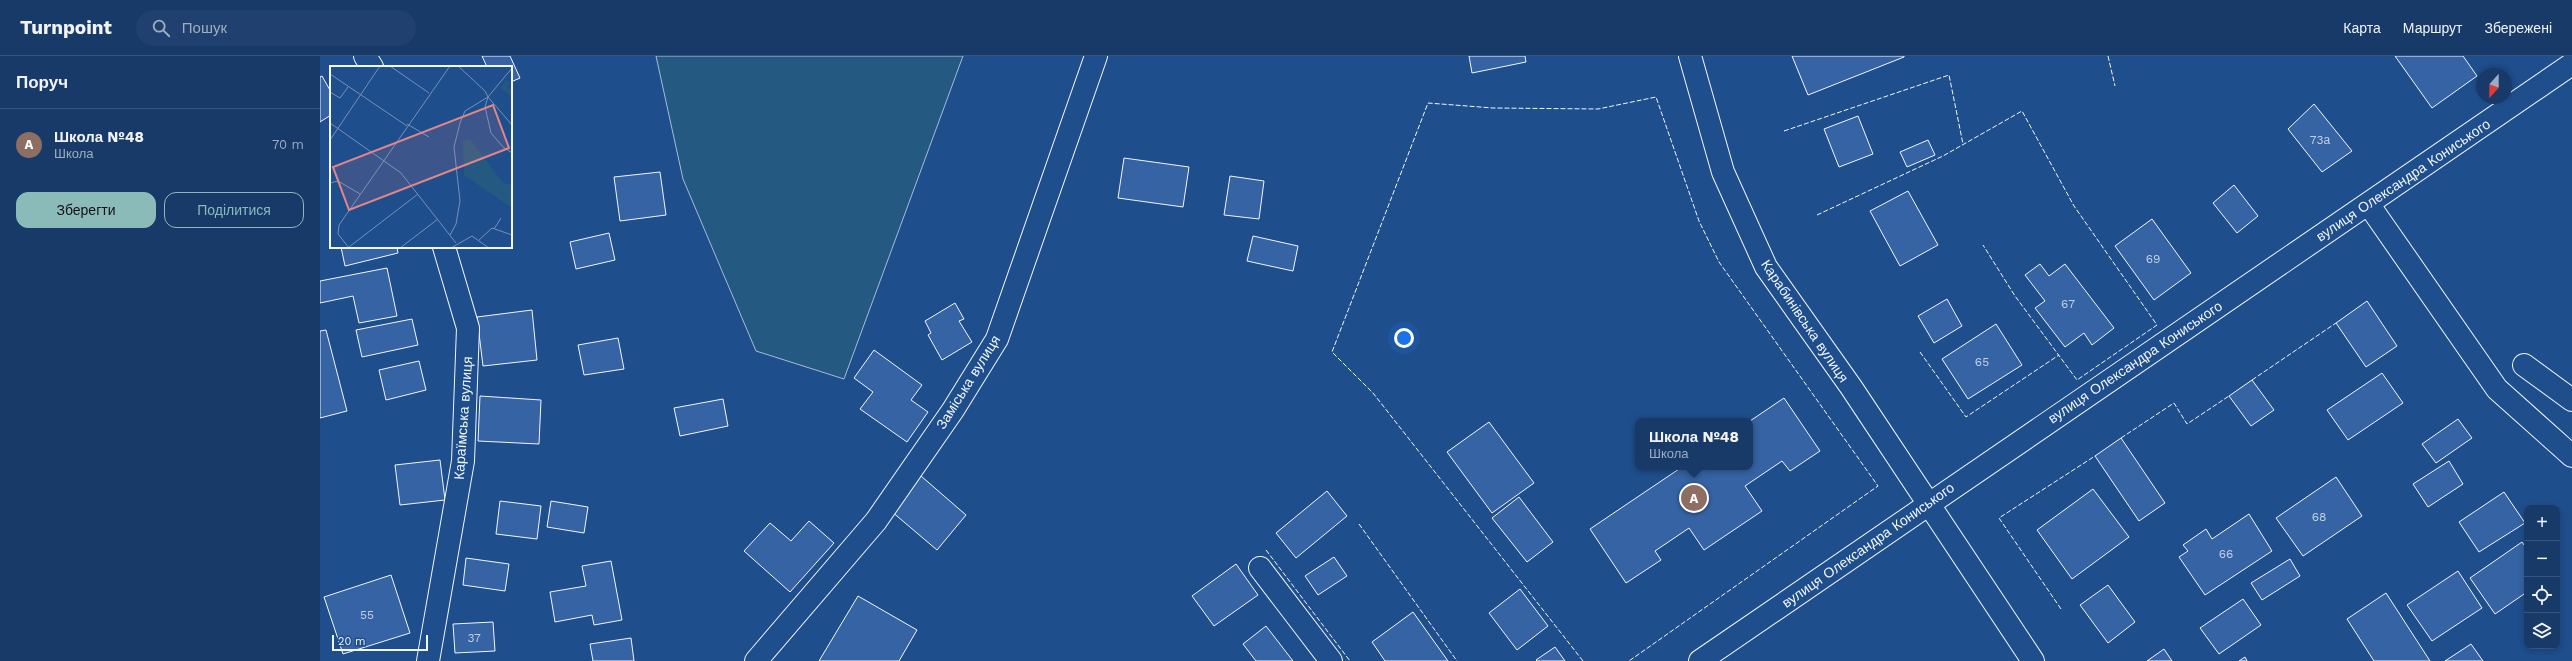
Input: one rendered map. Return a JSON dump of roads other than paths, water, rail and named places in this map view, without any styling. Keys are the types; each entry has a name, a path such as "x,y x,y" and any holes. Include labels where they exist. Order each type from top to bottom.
{"street":[{"path":"365,56 371,66"},
{"name":"Заміська вулиця","path":"756,661 876,521 953,410 997,339 1096,56"},
{"name":"Карабинівська вулиця","path":"1690,56 1722,172 1766,267 1851,387 1927,504 2033,661"},
{"name":"вулиця Олександра Кониського","path":"1700,661 1927,504 2369,205 2572,64"},
{"path":"2369,205 2497,389 2572,456"},
{"name":"Караїмська вулиця","path":"428,661 463,461 468,328 444,248"},
{"path":"2524,365 2572,400"},
{"path":"1260,568 1331,661"}],"place":[{"name":"Школа №48","path":"1694,498"}]}
